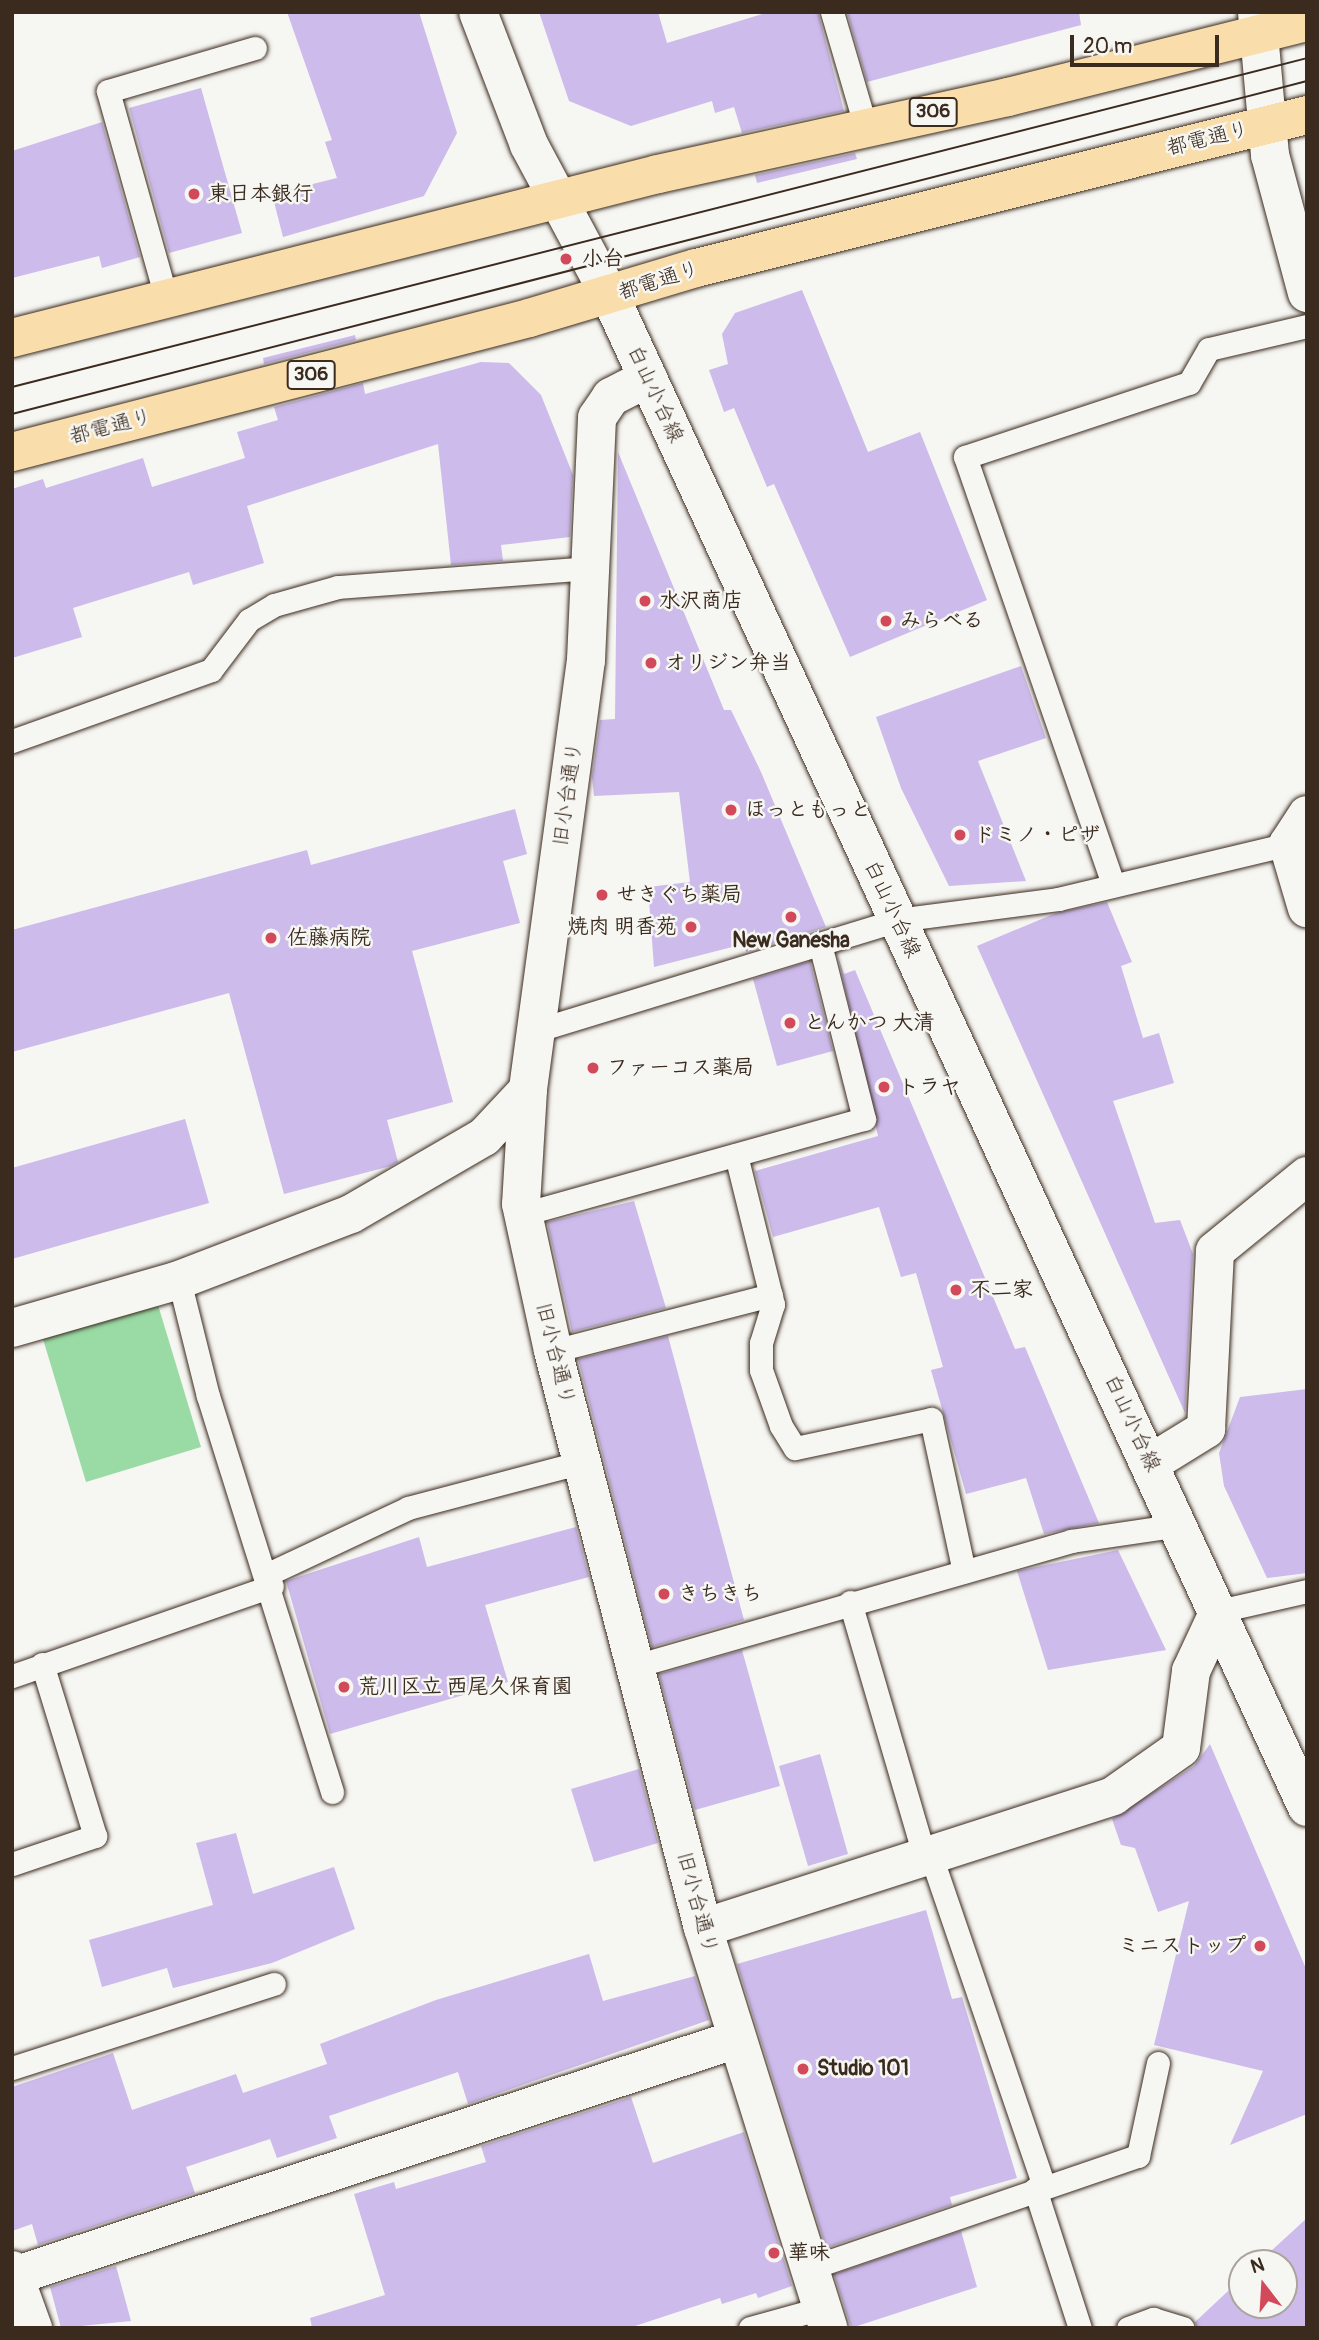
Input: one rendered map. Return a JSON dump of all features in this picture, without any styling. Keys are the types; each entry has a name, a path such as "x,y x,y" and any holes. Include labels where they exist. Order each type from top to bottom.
{"main road":[{"name":"306","path":"12,338 865,125 1008,97 1260,23 1307,22"},
{"name":"都電通り","path":"12,452 610,296 696,268 1307,115"}],"street":[{"name":"白山小台線","path":"478,12 528,145 610,296 897,920 1180,1525 1307,1807"},
{"path":"1260,23 1266,124 1307,293"},
{"name":"旧小台通り","path":"648,378 611,397 597,418 586,660 527,1090 523,1214 553,1351 632,1667 703,1928 825,2318"},
{"path":"1298,829 1307,908"},
{"path":"12,1328 179,1280 351,1214 418,1180 484,1137 527,1090"},
{"path":"1151,1463 1206,1429 1215,1251 1307,1176"},
{"path":"703,1928 1113,1797 1181,1748 1191,1671 1219,1612"},
{"path":"33,2328 15,2272 737,2039"}],"lane":[{"path":"832,12 865,125"},
{"path":"167,301 107,92 255,48"},
{"path":"1113,884 965,457 1189,383 1209,349 1307,326"},
{"path":"12,741 211,670 249,620 274,605 338,587 592,568"},
{"path":"536,1031 897,920 1058,900 1298,829"},
{"path":"523,1214 864,1119 820,944"},
{"path":"736,1155 771,1295 761,1370 796,1448 931,1419 964,1571"},
{"path":"179,1280 208,1396 270,1580 332,1792"},
{"path":"553,1351 771,1295"},
{"path":"12,1676 270,1580 408,1508 582,1462"},
{"path":"632,1667 850,1602 1070,1541 1180,1525"},
{"path":"1219,1612 1307,1591"},
{"path":"850,1602 928,1857 1039,2188 1080,2328"},
{"path":"12,1864 95,1836 42,1664"},
{"path":"12,2068 274,1984"},
{"path":"810,2268 1138,2156 1158,2063"},
{"path":"750,2328 825,2318"},
{"path":"1128,2328 1153,2319 1183,2328"}],"green space":[{"path":"158,1305 201,1447 86,1482 43,1339"}],"building":[{"path":"287,12 419,12 457,133 424,196 283,237 272,194 337,178 325,142 332,140"},
{"path":"539,12 658,12 667,43 769,12 818,12 844,111 742,133 734,107 715,113 712,101 631,126 569,101"},
{"path":"847,12 1079,12 1081,25 867,82"},
{"path":"201,88 242,233 169,253 129,108"},
{"path":"102,122 140,257 102,268 99,256 12,278 12,151"},
{"path":"855,153 857,159 757,183 755,175"},
{"path":"802,290 868,452 920,432 987,600 850,657 774,484 767,487 734,408 724,412 709,370 728,364 722,334 735,313"},
{"path":"355,335 356,340 264,364 263,358"},
{"path":"481,362 509,363 541,395 573,475 570,537 501,545 503,561 451,565 438,444 247,506 264,563 193,585 189,572 73,608 82,637 12,658 12,489 43,479 46,488 143,458 152,487 245,458 237,432 278,420 274,407 363,383 365,394"},
{"path":"618,452 724,710 731,710 761,772 826,927 746,952 744,944 654,967 648,887 690,882 679,792 594,796 592,777 600,720 615,719"},
{"path":"1021,666 1046,738 978,761 1026,881 949,886 901,788 876,717"},
{"path":"515,809 527,854 503,861 520,923 412,951 453,1102 387,1120 398,1162 391,1166 284,1194 229,993 12,1052 12,930 307,850 311,865"},
{"path":"1107,902 1132,962 1121,966 1143,1038 1159,1033 1174,1083 1113,1101 1155,1223 1180,1220 1193,1254 1185,1413 977,946 1056,913"},
{"path":"838,957 844,974 855,970 1015,1349 1025,1347 1099,1523 1044,1534 1026,1478 966,1494 931,1370 943,1367 916,1273 901,1277 879,1207 773,1237 755,1171 878,1136"},
{"path":"810,961 833,1051 777,1066 753,979"},
{"path":"185,1119 209,1203 12,1259 12,1168"},
{"path":"634,1201 666,1308 572,1332 547,1222"},
{"path":"668,1336 744,1620 652,1647 578,1359"},
{"path":"1307,1389 1307,1573 1267,1578 1224,1486 1219,1453 1240,1397"},
{"path":"576,1527 589,1577 485,1605 508,1682 330,1734 286,1581 419,1537 427,1567"},
{"path":"1118,1550 1166,1650 1048,1670 1017,1571"},
{"path":"742,1650 780,1786 695,1810 659,1674"},
{"path":"1210,1744 1307,1971 1307,2114 1230,2145 1263,2071 1154,2045 1189,1901 1158,1912 1135,1848 1121,1845 1112,1819 1194,1766"},
{"path":"820,1754 848,1854 808,1866 779,1766"},
{"path":"639,1769 658,1843 594,1862 571,1789"},
{"path":"236,1833 253,1894 334,1867 355,1929 272,1963 173,1988 167,1968 102,1987 89,1940 213,1905 196,1843"},
{"path":"926,1910 952,1999 962,1997 1017,2178 950,2197 952,2205 826,2248 737,1964"},
{"path":"589,1954 603,2001 695,1976 709,2020 468,2104 458,2072 329,2116 337,2138 277,2158 270,2139 186,2167 195,2193 38,2245 32,2224 12,2231 12,2087 113,2053 132,2110 236,2074 243,2093 327,2064 320,2044 436,2000"},
{"path":"631,2097 653,2163 744,2132 792,2286 758,2298 756,2293 722,2304 720,2298 629,2328 312,2328 310,2318 385,2295 354,2194 394,2182 396,2189 486,2162 481,2146"},
{"path":"1307,2218 1307,2328 1197,2328 1195,2322 1228,2291 1228,2319 1298,2319 1298,2249 1273,2249"},
{"path":"961,2231 977,2287 851,2328 834,2274"},
{"path":"116,2266 131,2321 61,2328 50,2287"}],"tram line":[{"path":"12,387 1307,58"},
{"path":"12,414 1307,81"}],"place":[{"name":"東日本銀行","path":"194,194"},
{"name":"小台","path":"566,259"},
{"name":"水沢商店","path":"645,601"},
{"name":"みらべる","path":"886,621"},
{"name":"オリジン弁当","path":"651,663"},
{"name":"ほっともっと","path":"731,810"},
{"name":"ドミノ・ピザ","path":"960,835"},
{"name":"せきぐち薬局","path":"602,895"},
{"name":"New Ganesha","path":"791,917"},
{"name":"焼肉 明香苑","path":"691,927"},
{"name":"佐藤病院","path":"271,938"},
{"name":"とんかつ 大清","path":"790,1023"},
{"name":"ファーコス薬局","path":"593,1068"},
{"name":"トラヤ","path":"884,1087"},
{"name":"不二家","path":"956,1290"},
{"name":"きちきち","path":"664,1594"},
{"name":"荒川区立 西尾久保育園","path":"344,1687"},
{"name":"ミニストップ","path":"1260,1946"},
{"name":"Studio 101","path":"803,2069"},
{"name":"華味","path":"774,2253"}]}
